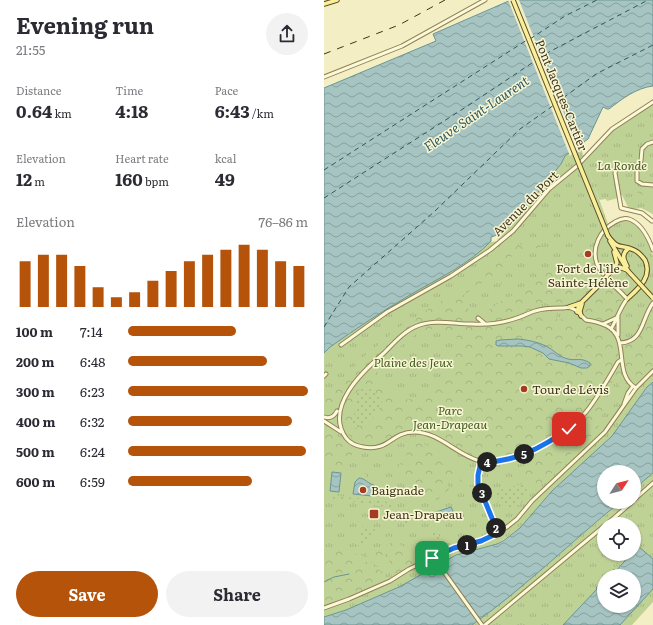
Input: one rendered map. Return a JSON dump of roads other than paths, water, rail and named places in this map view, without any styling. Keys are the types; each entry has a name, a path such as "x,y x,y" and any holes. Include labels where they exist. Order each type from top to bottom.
{"main road":[{"path":"324,4 337,0"},
{"name":"Pont Jacques-Cartier","path":"513,0 614,249 628,270 653,298"},
{"path":"608,236 616,246 629,248 638,252 644,258 647,267 646,278 627,299"},
{"path":"628,270 624,255 625,251 629,248"},
{"path":"577,312 579,305 596,288 617,263 614,249"},
{"path":"613,269 619,267 628,270"},
{"path":"569,307 583,302"},
{"path":"581,316 580,311 583,302"}],"street":[{"path":"324,77 402,46 485,0"},
{"name":"Avenue du Port","path":"341,345 387,312 451,276 490,250 513,231 553,185 577,166 612,129 653,102"},
{"path":"653,142 647,144 642,149 641,161 637,169 638,181 642,184 653,185"},
{"path":"637,169 634,165 630,165 618,168 616,171 621,208 642,213 653,221"},
{"path":"611,329 618,317 622,305 627,299 603,274 598,266 596,256 600,235 604,229 612,224 623,219 629,219 635,222 643,232 653,250"},
{"path":"620,343 630,342 637,336 653,303"},
{"path":"324,417 331,417 336,414 344,394 357,377 413,328 430,322 485,324 511,320 545,309 569,307 586,320"},
{"path":"577,312 580,318 601,324 611,329 618,336"},
{"path":"601,324 618,317"},
{"path":"618,317 618,336 623,370 630,382 635,387"},
{"path":"476,324 478,318 485,324"},
{"path":"324,421 341,432 356,446 371,448 382,447 405,433 416,432 426,434 481,462 500,461 519,456 535,449 569,429 587,411 618,362 621,360"},
{"path":"614,369 618,368 623,370"},
{"path":"623,408 627,395 653,371"},
{"path":"324,608 390,581 454,548 481,541 498,533 514,522 532,501 605,432 631,397 635,387"},
{"path":"627,395 631,397"},
{"path":"338,410 338,421 341,432"},
{"path":"481,462 478,475 478,484 498,533"},
{"path":"641,494 653,484"},
{"path":"615,517 624,509"},
{"path":"435,559 483,625 597,532"}],"water":[{"name":"Fleuve Saint-Laurent","path":"511,0 653,0 653,86 635,92 609,109 603,107 588,139 565,156 561,164 513,222 501,233 491,237 491,241 483,249 453,271 379,314 330,347 324,353 324,88 436,41 433,34"},
{"path":"518,339 540,343 565,358 587,361 590,363 590,366 587,368 581,368 569,363 549,359 543,353 530,347 496,345 496,341"},
{"path":"653,382 653,473 641,483 641,465 597,465 597,509 612,509 602,517 597,517 597,521 528,581 472,625 324,625 324,617 346,610 399,587 456,555 503,541 520,528 552,491 612,436 647,387"},
{"path":"332,472 341,473 339,492 330,491"},
{"name":"Baignade","path":"359,478 374,485 372,496 353,494 355,482"},
{"path":"451,507 453,511 435,522 430,514"},
{"path":"641,548 653,559 653,589 641,602 641,569 618,569 625,561 641,561"},
{"path":"597,589 597,613 631,613 620,625 563,625"}],"waterway":[{"path":"324,582 334,577 349,574"}],"railway":[{"path":"324,54 399,25 445,0"}],"place":[{"name":"Fort de l'île Sainte-Hélène","path":"588,254"},
{"name":"Tour de Lévis","path":"524,389"},
{"name":"Baignade","path":"363,490"},
{"name":"Jean-Drapeau","path":"374,514"}],"park label":[{"name":"La Ronde","path":"622,165"},
{"name":"Plaine des Jeux","path":"413,362"},
{"name":"Parc Jean-Drapeau","path":"450,417"}]}
